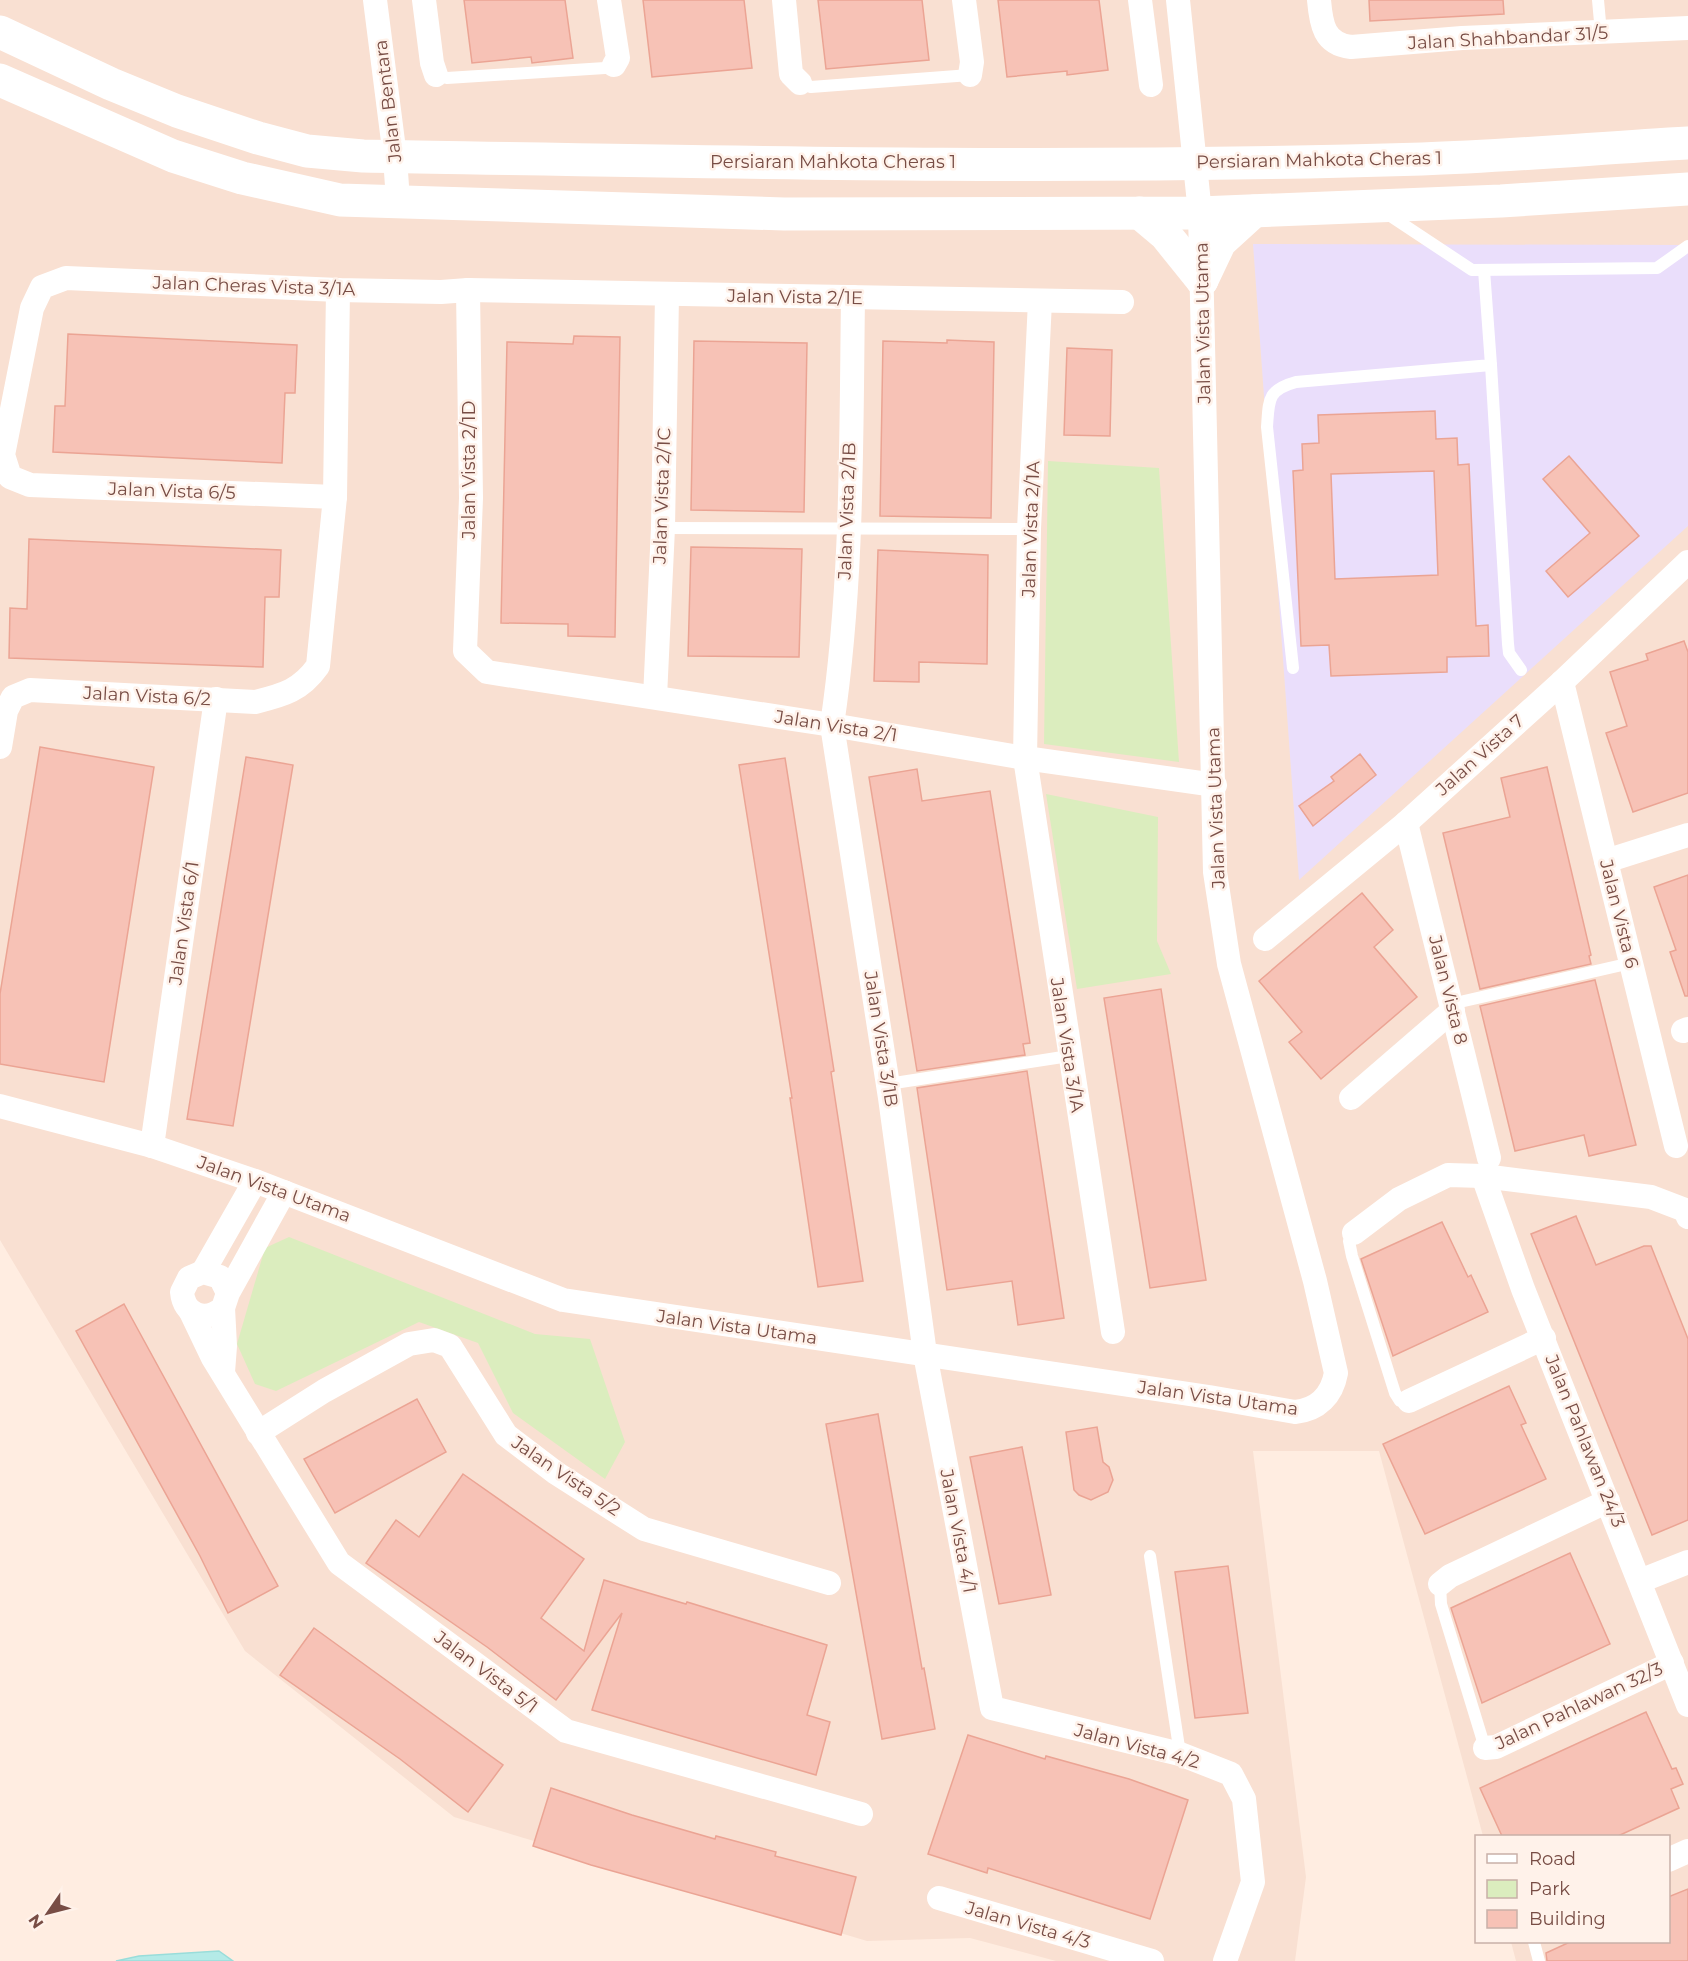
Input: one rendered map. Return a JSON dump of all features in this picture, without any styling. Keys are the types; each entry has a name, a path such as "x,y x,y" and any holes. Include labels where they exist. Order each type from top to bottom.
{"main road":[{"name":"Persiaran Mahkota Cheras 1","path":"0,32 111,84 177,111 258,138 307,151 395,157 804,163 1195,162 1424,159 1688,143"},
{"path":"0,80 173,156 242,178 340,200 784,214 1200,213 1501,201 1688,189"},
{"path":"1140,213 1166,234 1202,280 1220,242 1254,211"}],"street":[{"name":"Jalan Bentara","path":"375,0 395,157 398,201"},
{"path":"424,0 432,63 436,75"},
{"path":"609,0 618,58 614,65"},
{"path":"784,0 791,74 800,83"},
{"path":"964,0 972,62 970,75"},
{"path":"1140,0 1151,85"},
{"name":"Jalan Vista Utama","path":"0,1106 152,1146 255,1181 563,1300 1295,1412 1317,1406 1334,1383 1336,1373 1315,1281 1229,964 1215,872 1215,785 1200,213 1178,0"},
{"name":"Jalan Shahbandar 31/5","path":"1319,0 1323,29 1339,46 1351,47 1461,38 1688,28"},
{"name":"Jalan Cheras Vista 3/1A","path":"10,477 3,455 32,308 42,287 66,278 338,290 441,292 468,290"},
{"name":"Jalan Vista 6/2","path":"0,747 6,711 13,697 30,690 255,702 281,696 307,682 318,666 335,497 338,290"},
{"name":"Jalan Vista 2/1E","path":"468,290 1122,302"},
{"name":"Jalan Vista 2/1D","path":"465,651 471,498 468,290"},
{"name":"Jalan Vista 2/1C","path":"655,697 663,528 667,295"},
{"name":"Jalan Vista 2/1B","path":"832,725 837,690 848,528 853,297"},
{"name":"Jalan Vista 2/1A","path":"1025,758 1029,529 1040,301"},
{"name":"Jalan Vista 6/5","path":"10,477 30,485 335,497"},
{"name":"Jalan Vista 7","path":"1264,939 1406,823 1562,682 1688,562"},
{"name":"Jalan Vista 2/1","path":"465,651 487,672 832,725 1025,758 1215,785"},
{"name":"Jalan Vista 6","path":"1562,682 1676,1146"},
{"name":"Jalan Vista 6/1","path":"152,1146 216,699"},
{"name":"Jalan Vista 3/1B","path":"832,725 888,1084 925,1354"},
{"name":"Jalan Vista 3/1A","path":"1025,758 1113,1332"},
{"name":"Jalan Vista 8","path":"1406,823 1452,1007 1486,1167"},
{"path":"1606,861 1688,835"},
{"path":"1351,1098 1452,1007"},
{"path":"1354,1233 1399,1199 1448,1175 1486,1167 1651,1197 1685,1210 1688,1217"},
{"name":"Jalan Pahlawan 24/3","path":"1486,1167 1544,1338 1688,1705"},
{"path":"255,1181 203,1272 189,1278 182,1292 186,1306 191,1312 208,1317 225,1301 284,1192"},
{"path":"203,1272 220,1277 225,1301 223,1372"},
{"name":"Jalan Vista 5/1","path":"191,1312 213,1358 339,1563 566,1731 861,1814"},
{"path":"1409,1401 1544,1338"},
{"name":"Jalan Vista 5/2","path":"258,1433 324,1390 410,1344 434,1340 450,1346 506,1435 556,1473 644,1529 829,1583"},
{"name":"Jalan Vista 4/1","path":"925,1354 992,1708"},
{"path":"1440,1584 1450,1576 1608,1501"},
{"path":"1640,1581 1688,1562"},
{"name":"Jalan Pahlawan 32/3","path":"1485,1748 1496,1747 1672,1663"},
{"name":"Jalan Vista 4/2","path":"992,1708 1180,1754 1231,1774 1244,1799 1253,1882 1225,1961"},
{"path":"1670,1859 1688,1851"},
{"name":"Jalan Vista 4/3","path":"939,1898 1152,1961"}],"lane":[{"path":"1598,0 1601,33"},
{"path":"436,75 458,77 604,68 614,65"},
{"path":"800,83 811,87 970,75"},
{"path":"1374,205 1472,270 1657,268 1688,246"},
{"path":"1484,270 1508,644 1509,653 1521,670"},
{"path":"1293,668 1267,427 1269,401 1278,387 1296,382 1491,365"},
{"path":"663,528 1029,529"},
{"path":"1452,1007 1631,963"},
{"path":"888,1084 1069,1056"},
{"path":"1354,1233 1349,1241 1352,1256 1395,1392 1400,1401 1409,1401"},
{"path":"1150,1557 1180,1754"},
{"path":"1440,1584 1441,1604 1485,1748"},
{"path":"1534,1943 1539,1961"}],"shaded area":[{"path":"0,0 1688,0 1688,1961 1516,1961 1511,1943 1670,1943 1670,1835 1483,1835 1379,1451 1253,1451 1306,1877 1295,1961 1056,1961 970,1938 867,1941 454,1817 245,1651 0,1240"},
{"path":"1253,244 1688,245 1688,526 1299,880"}],"green space":[{"path":"1048,461 1159,468 1179,762 1044,744"},
{"path":"1046,794 1158,817 1157,941 1171,974 1077,989"},
{"path":"289,1237 535,1334 590,1339 625,1442 605,1479 513,1413 478,1343 419,1322 276,1391 255,1384 237,1344 265,1248"}],"water":[{"path":"219,1951 233,1961 116,1961 139,1956"}],"building":[{"path":"464,0 565,0 573,58 532,63 531,57 472,63"},
{"path":"643,0 744,0 752,68 652,77"},
{"path":"818,0 922,0 929,60 826,69"},
{"path":"998,0 1099,0 1108,70 1067,75 1067,71 1007,77"},
{"path":"1369,0 1503,0 1504,14 1370,21"},
{"path":"68,334 297,345 295,393 285,393 282,463 53,452 55,406 65,406"},
{"path":"574,336 620,337 615,637 568,636 568,624 501,623 507,342 573,344"},
{"path":"947,340 994,342 991,518 880,516 883,341 947,343"},
{"path":"694,341 807,343 804,512 691,510"},
{"path":"1067,348 1112,350 1110,436 1064,435"},
{"path":"1435,411 1436,439 1457,438 1458,465 1469,464 1476,626 1488,625 1489,656 1447,657 1447,672 1331,676 1329,645 1301,646 1293,471 1303,470 1302,444 1319,443 1318,415","holes":["1434,471 1438,575 1335,579 1331,474"]},
{"path":"1569,456 1639,536 1568,597 1546,571 1590,533 1543,479"},
{"path":"29,539 281,550 279,597 265,597 263,667 9,658 10,608 27,609"},
{"path":"691,547 802,549 799,657 688,656"},
{"path":"878,550 988,555 987,664 919,662 919,682 874,681"},
{"path":"1684,641 1688,652 1688,793 1633,812 1606,733 1627,726 1610,672 1648,660 1646,654"},
{"path":"40,747 154,767 104,1082 0,1064 0,994"},
{"path":"1360,754 1376,775 1313,826 1299,806 1334,781 1331,777"},
{"path":"246,757 293,765 233,1126 187,1119"},
{"path":"785,758 834,1071 831,1072 863,1281 818,1287 790,1098 792,1098 739,765"},
{"path":"1547,767 1591,955 1589,956 1591,964 1480,989 1443,833 1510,817 1501,778"},
{"path":"917,769 922,801 990,791 1030,1043 1023,1044 1025,1055 917,1071 869,777"},
{"path":"1688,875 1688,996 1685,996 1670,952 1676,950 1654,887"},
{"path":"1362,893 1393,930 1374,947 1417,997 1321,1079 1289,1042 1302,1032 1259,981"},
{"path":"1595,980 1636,1145 1589,1156 1584,1135 1515,1151 1480,1006"},
{"path":"1161,989 1206,1280 1150,1288 1104,998"},
{"path":"1027,1071 1064,1318 1018,1325 1012,1281 947,1290 917,1088"},
{"path":"1576,1216 1596,1265 1644,1246 1651,1246 1688,1339 1688,1520 1652,1535 1531,1234"},
{"path":"1442,1222 1468,1277 1471,1275 1488,1312 1393,1356 1361,1259"},
{"path":"124,1304 278,1586 228,1613 200,1556 76,1331"},
{"path":"1509,1386 1526,1423 1521,1425 1546,1479 1425,1534 1383,1444"},
{"path":"417,1399 446,1452 335,1513 304,1459"},
{"path":"878,1414 922,1669 924,1668 935,1729 882,1739 826,1424"},
{"path":"1097,1427 1103,1462 1109,1467 1113,1480 1108,1492 1091,1500 1074,1490 1066,1432"},
{"path":"1022,1447 1051,1595 999,1604 970,1457"},
{"path":"463,1474 584,1559 541,1618 584,1651 604,1580 686,1604 687,1602 827,1645 807,1715 830,1722 816,1775 592,1710 622,1613 556,1700 487,1647 366,1563 396,1520 419,1537"},
{"path":"1570,1553 1610,1644 1482,1703 1451,1608"},
{"path":"1228,1566 1248,1713 1195,1718 1175,1572"},
{"path":"314,1628 503,1765 468,1812 400,1759 280,1675"},
{"path":"1646,1712 1672,1769 1676,1768 1683,1784 1671,1789 1679,1808 1620,1835 1502,1835 1480,1788"},
{"path":"968,1735 1045,1759 1046,1756 1129,1779 1188,1800 1150,1919 988,1868 987,1873 928,1854"},
{"path":"551,1788 632,1815 715,1839 716,1836 776,1852 775,1856 856,1877 841,1935 591,1865 533,1846"},
{"path":"1688,1889 1688,1961 1547,1961 1546,1953 1568,1943 1670,1943 1670,1896"}]}
